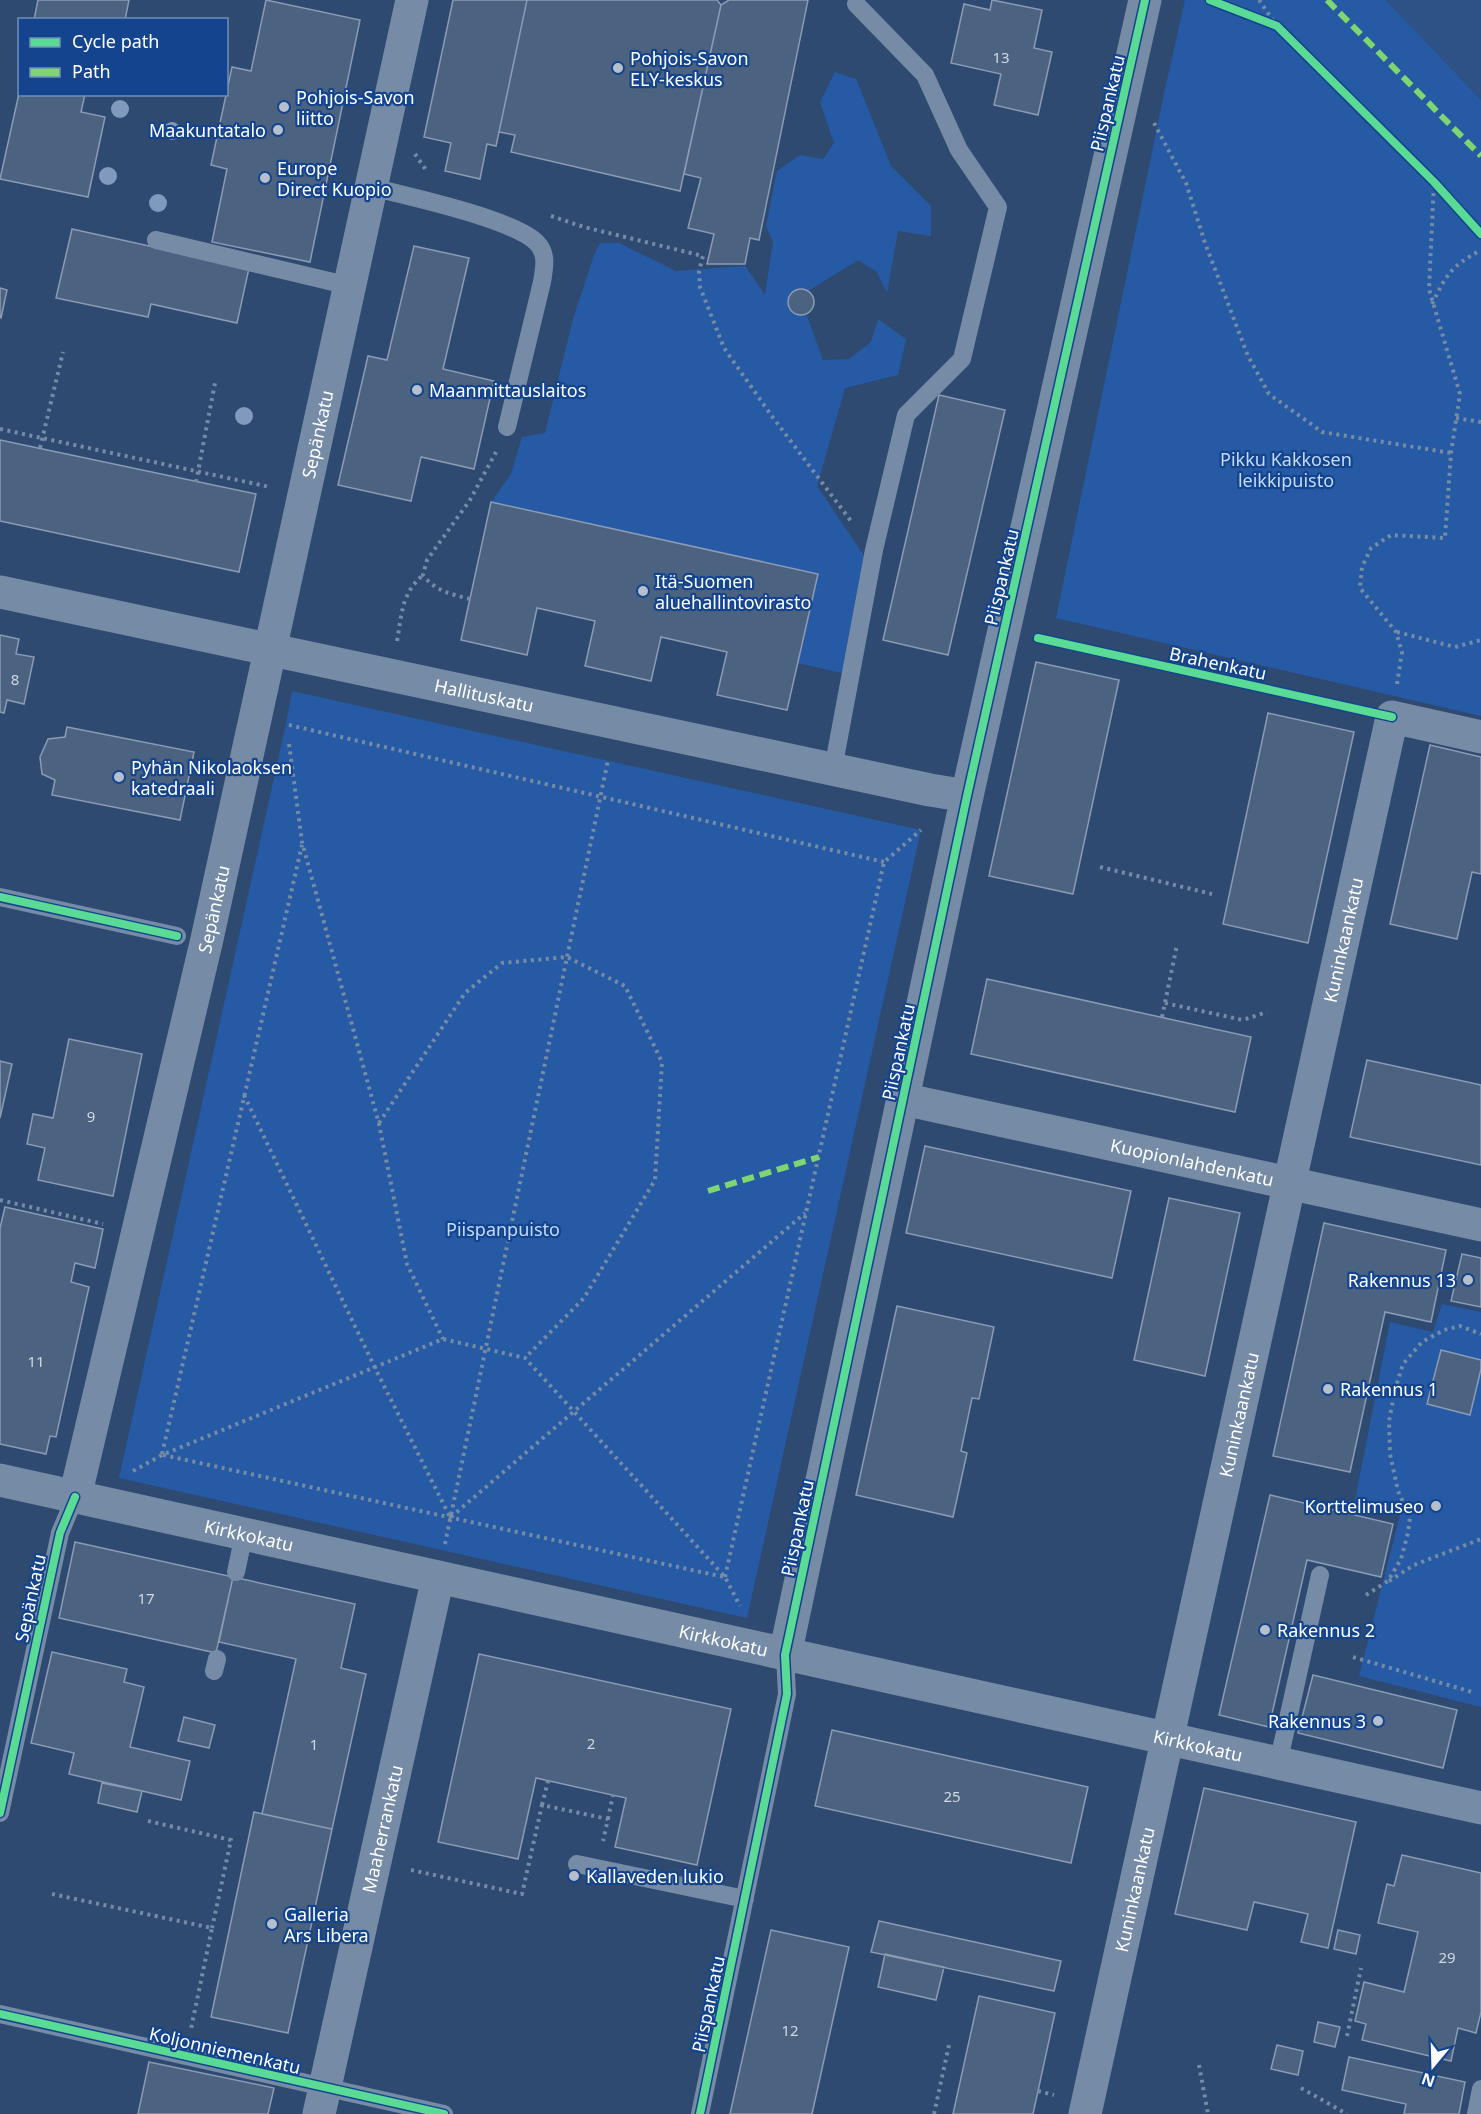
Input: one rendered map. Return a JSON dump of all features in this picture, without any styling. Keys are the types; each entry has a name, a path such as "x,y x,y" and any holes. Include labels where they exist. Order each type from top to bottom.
{"street":[{"name":"Sepänkatu","path":"75,1497 207,939 412,0"},
{"name":"Piispankatu","path":"785,1655 967,796 1145,0"},
{"name":"Hallituskatu","path":"0,592 967,796"},
{"path":"1392,717 1481,737"},
{"name":"Kuninkaankatu","path":"1073,2105 1168,1740 1392,717"},
{"name":"Kuopionlahdenkatu","path":"903,1099 1481,1225"},
{"name":"Kirkkokatu","path":"0,1480 1481,1808"},
{"name":"Maaherrankatu","path":"322,2101 438,1577"}],"lane":[{"path":"833,769 874,550 906,414 962,359 998,207 959,150 925,75 856,4"},
{"path":"371,187 500,224 538,243 546,260 507,427"},
{"path":"156,240 350,286"},
{"path":"0,897 177,936"},
{"name":"Sepänkatu","path":"0,1813 60,1533 75,1497"},
{"path":"236,1572 244,1534"},
{"path":"1278,1764 1320,1575"},
{"name":"Piispankatu","path":"700,2114 787,1694 785,1655"},
{"path":"577,1864 745,1899"},
{"name":"Koljonniemenkatu","path":"0,2014 186,2056 322,2101 444,2114"},
{"path":"1476,2114 1481,2089"}],"path":[{"path":"1259,0 1285,34"},
{"path":"1266,22 1277,26"},
{"path":"1152,118 1186,183 1205,243 1248,356 1269,394 1322,432 1451,453"},
{"path":"1425,174 1442,190"},
{"path":"1392,717 1402,652 1396,632 1360,588 1362,567 1371,548 1391,534 1445,538 1451,453 1460,394 1432,305 1429,288 1434,182"},
{"path":"584,227 703,256 699,272 700,287 724,348 771,416 874,550"},
{"path":"1432,305 1445,278 1460,262 1481,250"},
{"path":"40,448 63,352"},
{"path":"196,482 215,383"},
{"path":"1456,418 1481,422"},
{"path":"396,641 410,586 423,574 427,560 470,500 491,465 507,427"},
{"path":"0,429 272,488"},
{"path":"423,574 430,584 447,594 470,599"},
{"path":"1396,632 1455,647 1481,640"},
{"path":"443,1339 407,1264 379,1124 303,842 286,724 885,862"},
{"path":"450,1518 608,760"},
{"path":"187,785 210,788"},
{"path":"725,1577 885,862 921,830"},
{"path":"162,1455 303,842"},
{"path":"1100,867 1212,894"},
{"path":"1162,1017 1177,945"},
{"path":"379,1124 465,993 502,963 567,957 625,986 662,1062 655,1180 584,1298 525,1358"},
{"path":"1165,1003 1243,1020 1267,1012"},
{"path":"244,1095 450,1518"},
{"path":"0,1200 104,1224"},
{"path":"450,1518 806,1212"},
{"path":"1389,1581 1401,1559 1410,1517 1398,1491 1390,1454 1389,1421 1403,1365 1422,1342 1444,1330 1460,1326 1481,1334"},
{"path":"128,1474 162,1455 443,1339 486,1348 525,1358 725,1577 741,1608"},
{"path":"162,1455 725,1577"},
{"path":"1366,1595 1414,1565 1481,1539"},
{"path":"1353,1657 1472,1692"},
{"path":"542,1805 548,1781"},
{"path":"608,1819 614,1795"},
{"path":"148,1821 231,1840 186,2056"},
{"path":"52,1894 212,1928"},
{"path":"1347,2036 1361,1968"},
{"path":"934,2114 949,2045"},
{"path":"1199,2065 1208,2114"},
{"path":"1301,2088 1347,2114"},
{"path":"1038,2091 1073,2105"}],"green space":[{"name":"Pikku Kakkosen leikkipuisto","path":"1185,0 1386,0 1481,100 1481,716 1056,618"},
{"path":"835,72 856,79 891,166 931,206 931,236 898,231 887,293 877,272 858,260 808,291 799,288 791,292 787,304 794,313 801,315 806,313 823,360 849,359 871,342 878,319 906,339 898,375 845,388 817,486 867,560 846,674 798,663 817,574 491,502 511,474 522,437 545,433 573,319 600,243 619,243 676,271 745,266 765,295 773,242 766,226 777,171 800,155 823,159 834,143 820,102"},
{"name":"Piispanpuisto","path":"292,691 921,830 747,1618 119,1478"},
{"path":"1442,1304 1481,1312 1481,1707 1359,1676 1400,1515 1354,1505 1390,1322 1433,1332"}],"shaded area":[{"path":"1386,0 1481,0 1481,100"}],"building":[{"path":"38,0 129,0 125,18 34,18"},
{"name":"Maakuntatalo","path":"266,0 360,20 310,262 212,242 227,169 211,165 226,96 228,96 232,67 251,71"},
{"path":"453,0 527,0 496,146 487,144 480,179 445,171 451,143 424,137"},
{"path":"527,0 717,0 721,5 680,191 511,152 515,135 499,132"},
{"path":"729,0 808,0 759,240 750,238 745,264 707,264 714,234 688,228 701,178 684,174 721,5"},
{"path":"992,0 1042,10 1034,48 1052,52 1038,115 994,105 1001,74 951,63 964,4 990,10"},
{"path":"18,96 85,96 81,112 105,117 88,197 0,179"},
{"path":"72,229 249,268 237,323 151,304 148,317 56,298"},
{"path":"414,246 469,258 443,369 494,381 474,469 421,457 411,501 338,485 368,356 387,360"},
{"path":"0,288 7,290 1,318 0,317"},
{"path":"801,289 810,293 814,302 810,311 801,315 792,311 788,302 792,293"},
{"path":"939,395 1005,410 948,655 883,640"},
{"path":"0,440 256,494 239,572 0,521"},
{"path":"491,502 818,574 787,710 717,695 727,652 661,637 651,681 585,666 595,621 537,608 527,655 461,640"},
{"path":"0,635 19,639 16,654 34,657 24,704 7,700 4,713 0,712"},
{"path":"1036,662 1119,680 1073,894 989,876"},
{"path":"1268,713 1354,732 1308,943 1223,924"},
{"name":"Pyhän Nikolaoksen katedraali","path":"67,727 194,752 180,820 52,795 55,780 42,774 40,757 48,739 65,737"},
{"path":"1430,745 1481,757 1481,874 1472,872 1457,939 1390,924"},
{"path":"987,979 1251,1037 1235,1112 971,1054"},
{"path":"69,1039 142,1054 113,1196 38,1180 45,1148 27,1144 33,1114 53,1118"},
{"path":"1367,1060 1481,1085 1481,1165 1350,1137"},
{"path":"0,1061 12,1064 0,1118"},
{"path":"925,1146 1131,1191 1112,1278 906,1233"},
{"path":"1169,1198 1240,1213 1205,1376 1134,1360"},
{"path":"5,1207 103,1229 95,1268 75,1263 71,1282 89,1287 56,1437 50,1436 46,1454 0,1444 0,1228"},
{"name":"Rakennus 1","path":"1324,1223 1446,1250 1431,1322 1385,1312 1350,1472 1273,1456"},
{"name":"Rakennus 13","path":"1462,1254 1481,1258 1481,1307 1451,1301"},
{"path":"897,1306 994,1327 979,1399 972,1398 961,1451 967,1453 953,1517 856,1495"},
{"path":"1441,1350 1481,1360 1470,1415 1427,1404"},
{"name":"Rakennus 2","path":"1270,1495 1393,1524 1381,1577 1307,1560 1269,1727 1219,1715"},
{"path":"75,1542 233,1577 216,1653 59,1618"},
{"path":"233,1577 355,1604 341,1668 366,1674 332,1829 262,1814 296,1659 219,1642"},
{"path":"52,1652 127,1669 124,1682 144,1687 130,1747 190,1761 181,1800 69,1774 74,1753 31,1743"},
{"path":"479,1654 731,1709 697,1865 615,1847 626,1798 536,1778 518,1859 438,1842"},
{"name":"Rakennus 3","path":"1313,1675 1457,1710 1443,1768 1298,1733"},
{"path":"184,1717 215,1725 209,1748 178,1741"},
{"path":"832,1730 1088,1787 1071,1863 815,1806"},
{"path":"102,1783 142,1791 137,1812 98,1803"},
{"path":"1204,1788 1356,1822 1328,1948 1301,1942 1308,1914 1254,1902 1247,1930 1175,1914"},
{"path":"254,1812 332,1829 288,2033 211,2017"},
{"path":"1402,1855 1481,1873 1481,2012 1476,2033 1458,2028 1451,2061 1362,2040 1366,2024 1355,2021 1364,1982 1404,1992 1418,1932 1378,1923 1387,1884 1394,1886"},
{"path":"879,1921 1061,1961 1054,1991 871,1952"},
{"path":"771,1930 849,1947 812,2114 730,2114"},
{"path":"1338,1930 1360,1935 1356,1954 1334,1949"},
{"path":"885,1954 944,1967 936,2000 878,1987"},
{"path":"979,1996 1055,2013 1033,2114 953,2114"},
{"path":"1318,2022 1340,2027 1335,2047 1314,2042"},
{"path":"1277,2045 1303,2051 1298,2075 1271,2069"},
{"path":"1349,2057 1465,2082 1459,2114 1404,2114 1406,2104 1342,2090"},
{"path":"149,2062 274,2088 268,2114 138,2114"}],"marked path":[{"path":"1327,0 1481,156"},
{"path":"708,1191 819,1157"}],"cycle path":[{"path":"700,2114 787,1694 785,1655 967,796 1145,0"},
{"path":"1210,0 1277,26 1434,182 1481,234"},
{"name":"Brahenkatu","path":"1038,638 1392,717"},
{"path":"0,897 177,936"},
{"path":"0,1813 60,1533 75,1497"},
{"path":"0,2014 444,2114"}],"place":[{"name":"Pohjois-Savon ELY-keskus","path":"618,68"},
{"name":"Pohjois-Savon liitto","path":"284,107"},
{"name":"Maakuntatalo","path":"278,130"},
{"name":"Europe Direct Kuopio","path":"265,178"},
{"name":"Maanmittauslaitos","path":"417,390"},
{"name":"Itä-Suomen aluehallintovirasto","path":"643,591"},
{"name":"Pyhän Nikolaoksen katedraali","path":"119,777"},
{"name":"Rakennus 13","path":"1468,1280"},
{"name":"Rakennus 1","path":"1328,1389"},
{"name":"Korttelimuseo","path":"1436,1506"},
{"name":"Rakennus 2","path":"1265,1630"},
{"name":"Rakennus 3","path":"1378,1721"},
{"name":"Kallaveden lukio","path":"574,1876"},
{"name":"Galleria Ars Libera","path":"272,1924"}]}
